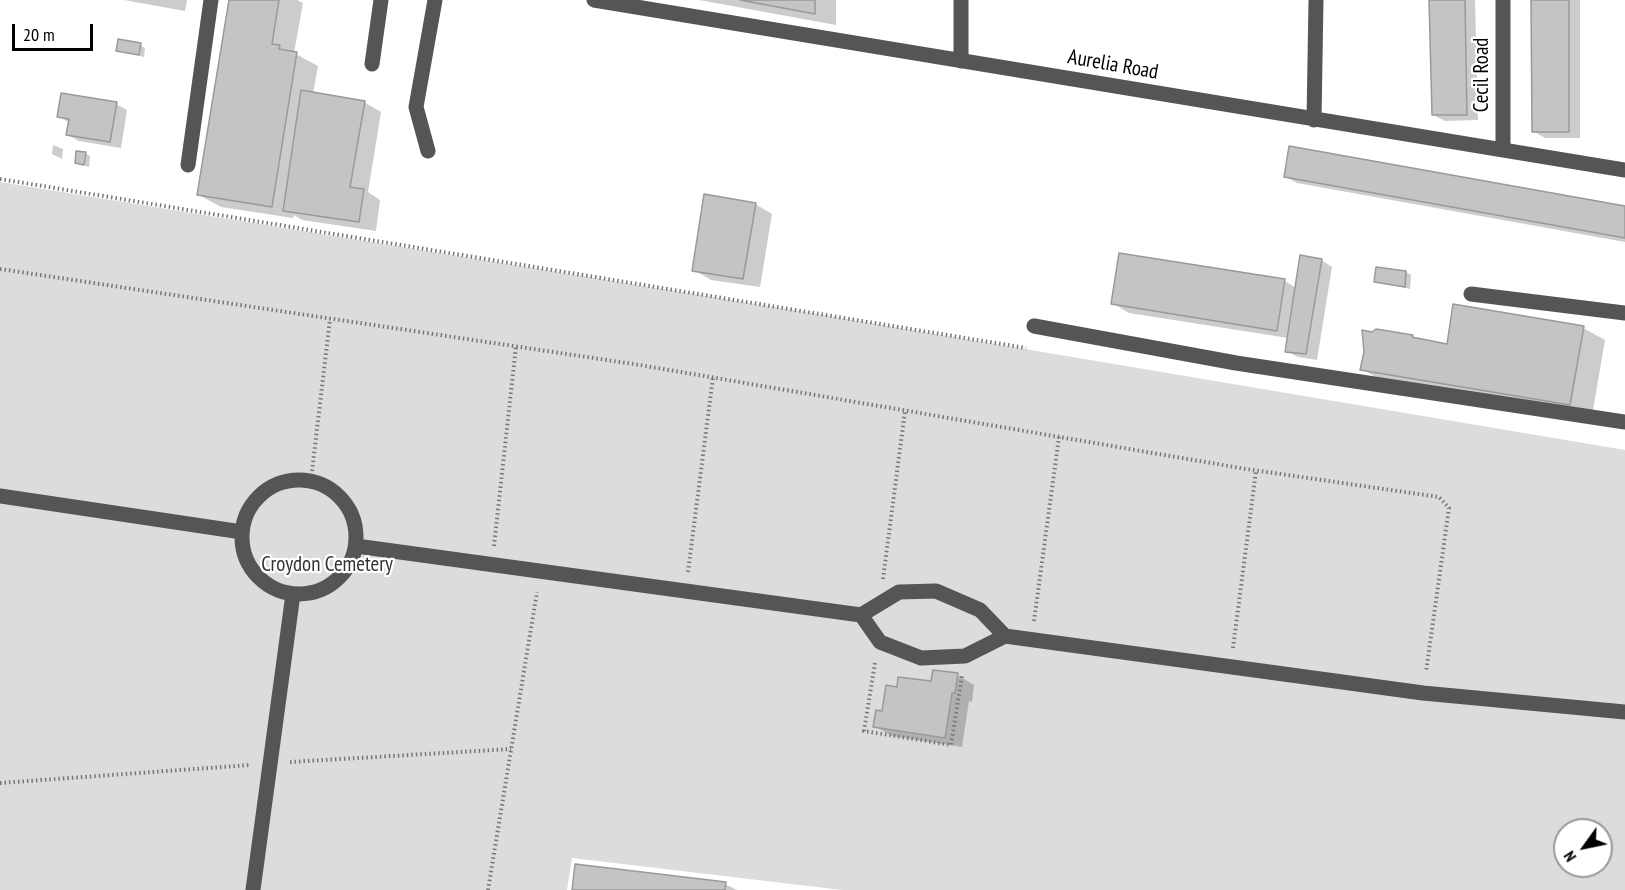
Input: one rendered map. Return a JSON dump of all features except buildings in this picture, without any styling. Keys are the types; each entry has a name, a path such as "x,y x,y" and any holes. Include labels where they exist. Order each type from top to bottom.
{"street":[{"path":"188,165 211,0"},
{"path":"372,64 381,0"},
{"path":"428,151 416,107 435,0"},
{"name":"Aurelia Road","path":"594,0 1625,170"},
{"path":"961,0 961,61"},
{"path":"1314,120 1316,0"},
{"name":"Cecil Road","path":"1503,0 1503,150"},
{"path":"1472,294 1625,313"},
{"path":"1034,326 1236,363 1625,422"},
{"path":"311,480 339,495 350,510 356,527 356,546 351,562 340,577 327,587 310,594 293,594 276,589 261,579 250,566 243,550 242,532 246,514 256,499 271,487 288,481 311,480"},
{"path":"0,496 242,532"},
{"path":"356,546 861,615 899,592 936,591 980,610 1005,636"},
{"path":"253,890 293,594"},
{"path":"861,615 880,642 921,658 965,656 1005,636 1423,693 1625,712"}],"path":[{"path":"0,179 1036,349"},
{"path":"0,269 712,377 1256,471 1439,498 1449,508 1423,693"},
{"path":"311,480 330,319"},
{"path":"492,564 516,346"},
{"path":"685,591 712,377"},
{"path":"880,603 905,411"},
{"path":"1031,640 1059,437"},
{"path":"1231,667 1256,471"},
{"path":"488,890 540,571"},
{"path":"880,642 864,731 951,745 965,656"}],"green space":[{"name":"Croydon Cemetery","path":"0,182 811,313 1625,450 1625,890 842,890 572,858 567,890 0,890"}]}
